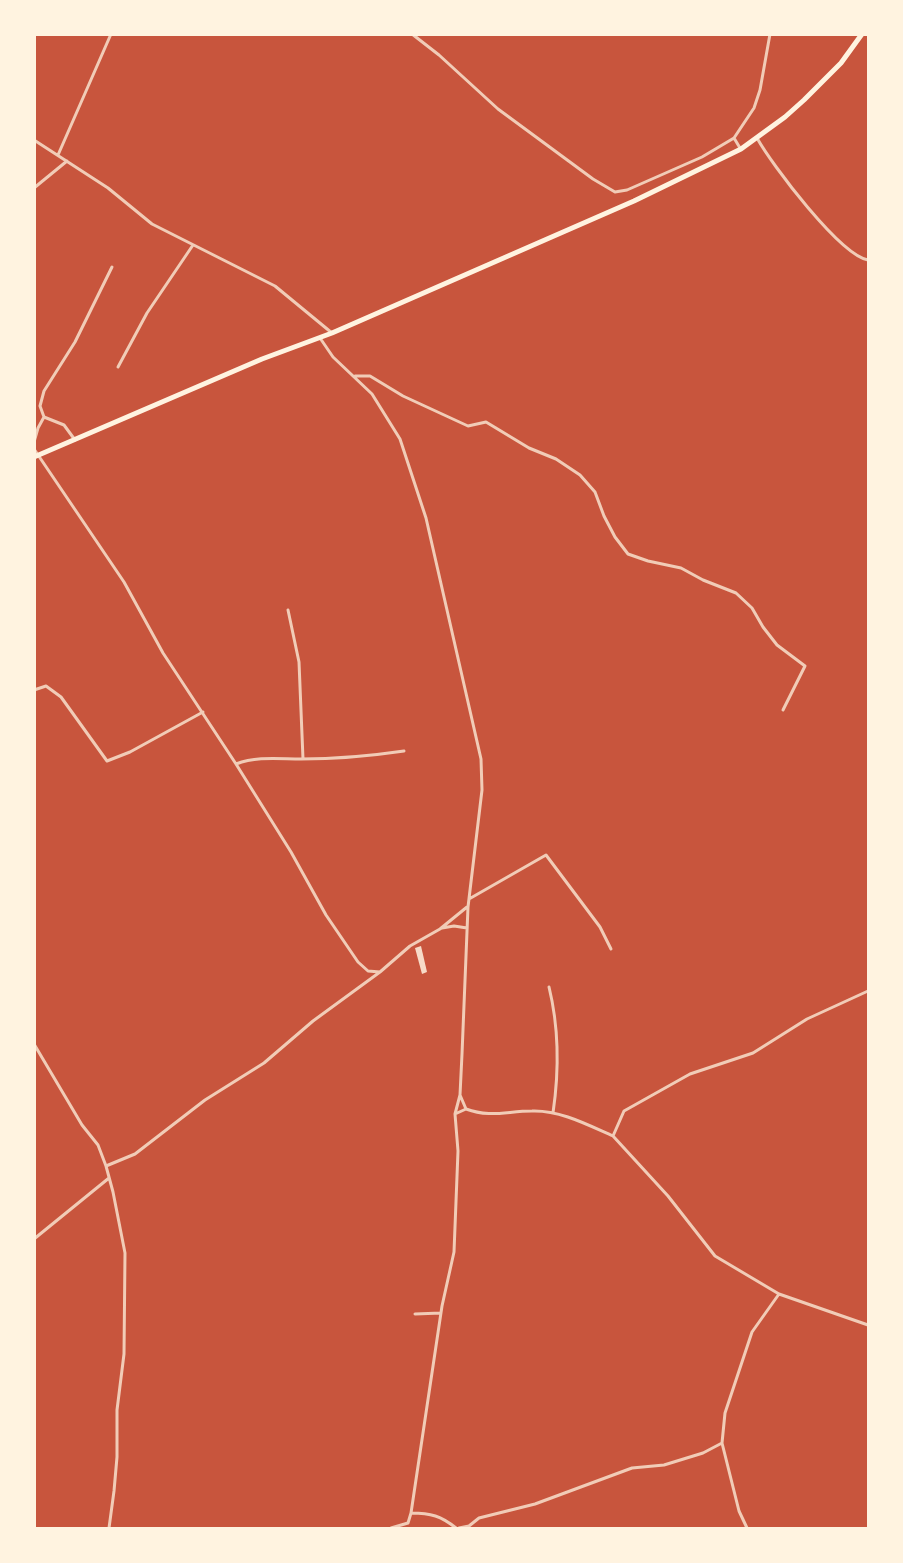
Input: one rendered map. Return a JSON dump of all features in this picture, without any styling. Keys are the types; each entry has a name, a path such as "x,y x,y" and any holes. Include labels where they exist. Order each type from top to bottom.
{"main road":[{"path":"36,456 262,359 332,333 634,201 741,149 804,100 840,63 862,34"}],"street":[{"path":"58,155 111,34"},
{"path":"412,34 439,55 498,109 593,179 615,192 627,190 693,161 734,138 754,108 760,90 770,34"},
{"path":"734,138 741,149"},
{"path":"757,138 766,154 823,225 849,250 862,259 868,260"},
{"path":"34,140 108,188 152,224 275,286 332,333"},
{"path":"34,188 67,161"},
{"path":"118,367 147,313 193,245"},
{"path":"75,440 64,426 44,417 40,406 44,391 75,342 112,267"},
{"path":"320,338 333,357 372,394 400,439 426,518 481,759 482,790 468,907 460,1095 456,1114 458,1151 454,1252 441,1313 411,1513 408,1523 391,1528"},
{"path":"353,376 370,376 403,396 468,426 486,422 530,448 556,459 580,476 595,492 615,537 628,554 681,568 703,580 736,593 752,608 762,627 777,645 805,666 783,710"},
{"path":"34,442 44,417"},
{"path":"34,449 36,456 124,582 163,653 237,764 291,852 326,915 352,952 369,971 380,972"},
{"path":"288,610 299,662 303,759"},
{"path":"34,690 46,686 61,697 107,761 130,752 203,712"},
{"path":"237,764 272,758 373,756 404,751"},
{"path":"469,899 546,855 600,927 611,950"},
{"path":"106,1166 135,1154 205,1101 264,1063 313,1021 380,972 410,946 440,929 468,907"},
{"path":"440,929 454,926 467,928"},
{"path":"549,987 558,1079 553,1113"},
{"path":"613,1136 624,1111 671,1084 690,1074 753,1053 807,1019 868,991"},
{"path":"34,1044 82,1125 98,1145 106,1166 125,1252 124,1354 117,1410 116,1480 108,1528"},
{"path":"460,1095 466,1109 481,1115 531,1111 553,1113 582,1122 613,1136 668,1196 715,1256 779,1294 868,1325"},
{"path":"456,1114 466,1109"},
{"path":"34,1239 109,1178"},
{"path":"747,1528 739,1511 722,1443 725,1413 752,1332 779,1294"},
{"path":"415,1314 441,1313"},
{"path":"411,1513 432,1513 457,1528 469,1527 479,1518 535,1504 632,1468 664,1465 722,1443"}],"building":[{"path":"421,946 427,972 422,974 415,948"}]}
